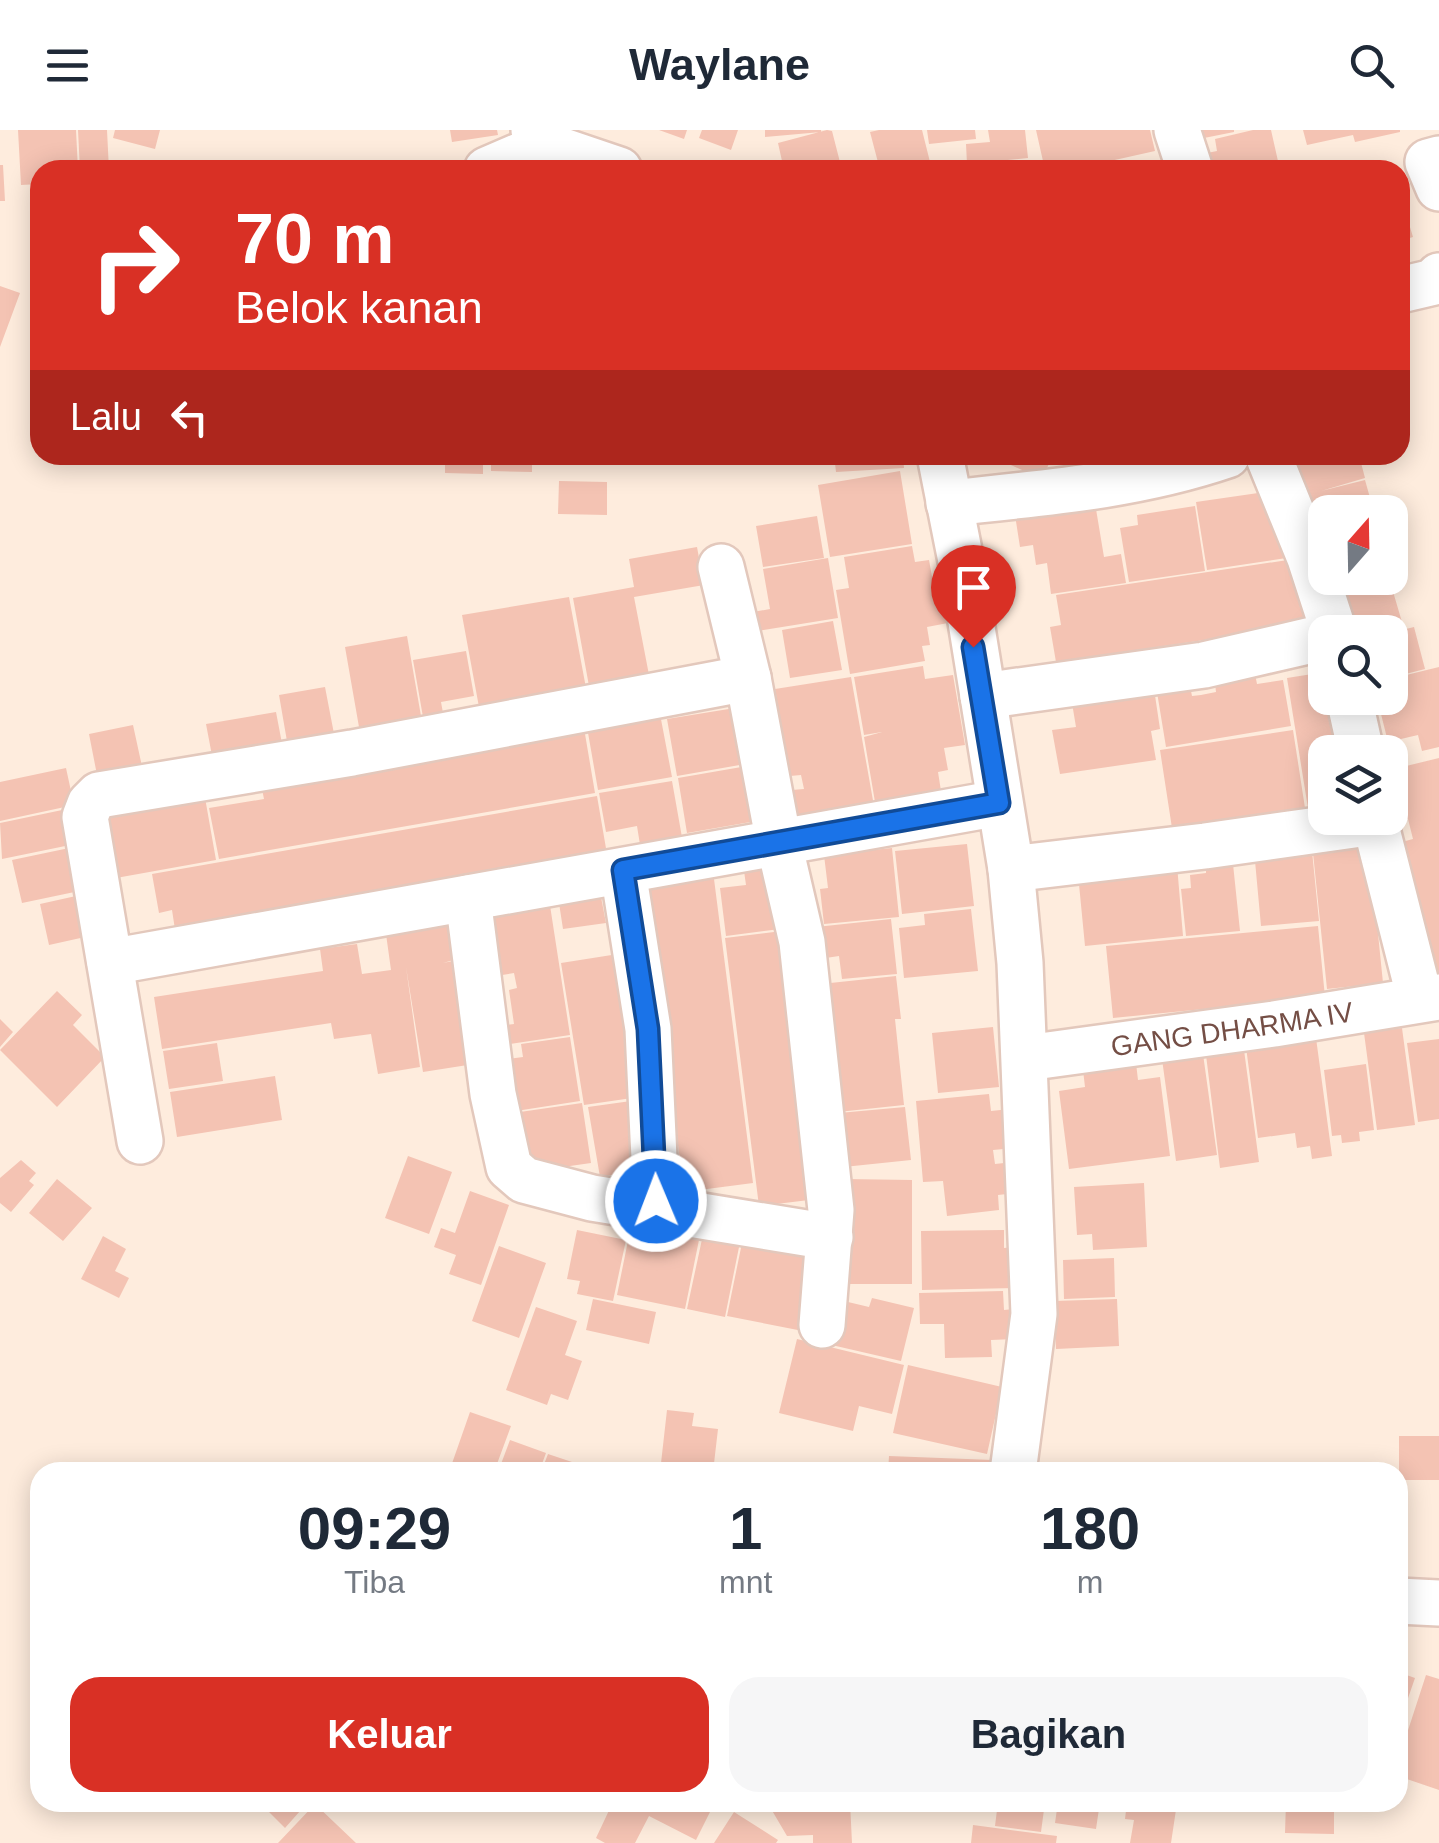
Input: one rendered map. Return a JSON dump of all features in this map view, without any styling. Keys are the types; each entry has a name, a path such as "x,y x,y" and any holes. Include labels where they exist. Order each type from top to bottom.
{"street":[{"path":"1177,130 1187,160"},
{"path":"504,160 540,138 613,159"},
{"path":"1410,288 1434,282 1439,276"},
{"path":"942,465 1011,869 1026,1058 1034,1314 1013,1462"},
{"path":"949,503 1113,485 1193,465"},
{"path":"1272,465 1328,615"},
{"path":"721,567 802,942 832,1210 822,1325"},
{"path":"983,696 1204,665 1308,641"},
{"path":"140,1141 86,817 90,804 99,795 352,753 748,678"},
{"path":"110,962 999,803"},
{"path":"1011,869 1308,830"},
{"path":"1379,835 1429,998"},
{"path":"623,870 648,1029 656,1201 652,1209"},
{"path":"468,898 493,1094 509,1167 524,1180 546,1188 830,1237"},
{"name":"GANG DHARMA IV","path":"1026,1058 1429,998"},
{"path":"1408,1602 1439,1603"}],"building":[{"path":"18,130 76,130 78,160 30,160 30,185 21,185"},
{"path":"78,130 107,130 108,160 80,160"},
{"path":"115,130 160,130 155,149 113,138"},
{"path":"450,130 497,130 498,135 452,142"},
{"path":"659,130 687,130 684,139"},
{"path":"702,130 738,130 731,150 699,138"},
{"path":"765,130 821,130 821,132 765,137"},
{"path":"922,130 930,160 877,160 870,132"},
{"path":"927,130 975,130 976,139 929,144"},
{"path":"988,130 1025,130 1028,158 967,160 966,144 990,142"},
{"path":"1036,130 1150,130 1155,151 1115,160 1043,160"},
{"path":"1197,130 1234,130 1234,132 1199,139"},
{"path":"1271,130 1278,160 1204,160 1202,154 1217,151 1215,139"},
{"path":"1303,130 1400,132 1355,142 1353,135 1307,145"},
{"path":"832,131 839,160 782,160 778,143"},
{"path":"3,165 5,201 0,201"},
{"path":"0,286 20,293 0,347"},
{"path":"445,465 483,465 483,474 445,473"},
{"path":"491,465 532,465 532,472 491,471"},
{"path":"835,465 904,465 904,468 836,472"},
{"path":"1011,465 1048,465 1042,479"},
{"path":"1288,465 1362,465 1365,478 1321,491 1365,480 1369,495 1308,495 1308,520"},
{"path":"900,471 912,544 830,557 818,485"},
{"path":"559,481 607,482 607,515 558,514"},
{"path":"1272,491 1293,557 1207,570 1196,502"},
{"path":"1095,503 1104,557 1121,554 1126,583 1051,594 1047,563 1036,565 1033,545 1020,547 1015,515"},
{"path":"1195,506 1205,571 1129,582 1120,528 1138,525 1137,515"},
{"path":"817,516 824,558 763,567 756,526"},
{"path":"912,546 915,562 929,560 936,599 944,598 948,623 927,627 930,645 922,646 925,661 850,674 836,590 849,588 844,557"},
{"path":"697,547 704,585 634,597 649,675 589,686 573,598 634,587 629,559"},
{"path":"828,558 838,618 751,632 747,613 770,609 763,569"},
{"path":"1294,559 1305,625 1056,662 1050,627 1061,625 1056,595"},
{"path":"1336,595 1394,595 1400,615 1361,615 1342,615"},
{"path":"569,597 586,688 479,707 462,615"},
{"path":"833,621 842,670 790,678 782,630"},
{"path":"1414,627 1425,669 1408,673 1408,628"},
{"path":"407,636 421,716 359,727 345,647"},
{"path":"466,651 474,696 441,702 443,713 423,717 413,660"},
{"path":"923,666 925,679 953,675 965,745 944,748 948,770 938,772 941,791 875,802 864,737 882,732 864,735 854,677"},
{"path":"1439,667 1439,747 1422,751 1418,735 1386,735 1381,715 1408,715 1408,675"},
{"path":"1254,669 1257,684 1283,680 1291,726 1166,747 1156,686 1189,681 1192,696 1201,695 1216,692 1214,675"},
{"path":"1308,675 1308,715 1338,715 1341,735 1308,735 1308,808 1287,678"},
{"path":"851,677 874,806 797,819 792,790 804,789 801,775 790,776 775,689"},
{"path":"1153,682 1160,729 1151,731 1156,760 1060,774 1052,730 1076,727 1072,703"},
{"path":"325,687 335,739 288,747 279,695"},
{"path":"741,707 751,763 677,776 667,719"},
{"path":"276,712 284,754 214,766 206,724"},
{"path":"660,714 672,777 598,790 587,727"},
{"path":"133,725 143,771 98,780 89,734"},
{"path":"584,728 595,793 219,859 209,808 264,799 261,784"},
{"path":"1293,730 1305,808 1172,828 1160,750"},
{"path":"1439,758 1439,987 1398,843 1413,839 1408,819 1408,766"},
{"path":"753,765 762,820 687,833 678,778"},
{"path":"66,768 74,805 0,821 0,782"},
{"path":"672,781 683,843 641,851 637,826 606,832 599,793"},
{"path":"204,792 216,860 116,878 104,809"},
{"path":"597,796 608,860 176,936 172,910 159,913 152,874"},
{"path":"67,809 75,844 2,859 0,823"},
{"path":"1368,835 1383,983 1327,989 1313,853 1332,852 1331,839"},
{"path":"967,844 974,906 902,914 895,851"},
{"path":"74,847 84,890 22,903 12,860"},
{"path":"892,848 899,917 824,924 820,889 828,888 824,855"},
{"path":"1254,850 1312,851 1319,921 1261,926"},
{"path":"1233,864 1240,931 1186,936 1181,889 1191,888 1190,875 1206,873 1206,866"},
{"path":"1177,865 1183,936 1085,946 1078,874"},
{"path":"768,868 788,928 726,936 720,888 746,885 744,871"},
{"path":"714,879 753,1183 684,1192 645,887"},
{"path":"85,894 94,935 49,945 40,904"},
{"path":"601,897 606,923 563,929 559,903"},
{"path":"549,899 570,1035 510,1044 506,1025 514,1024 509,990 517,988 514,973 496,976 485,909"},
{"path":"971,909 978,971 904,978 899,928 925,925 924,914"},
{"path":"891,919 897,974 842,979 839,956 819,959 816,927"},
{"path":"452,924 457,959 443,963 458,960 474,1064 423,1072 406,967 420,1067 378,1074 371,1034 334,1039 331,1023 162,1049 154,997 323,971 320,949 357,944 362,974 391,970 386,934"},
{"path":"1318,926 1325,997 1113,1018 1106,946"},
{"path":"782,931 817,1199 759,1206 725,938"},
{"path":"618,954 639,1097 584,1105 561,963"},
{"path":"896,976 901,1019 895,1019 904,1105 838,1112 829,1027 835,1027 833,1010 824,1011 821,984"},
{"path":"57,991 82,1015 73,1025 105,1057 57,1107 0,1050"},
{"path":"0,1019 13,1032 0,1047"},
{"path":"993,1027 999,1087 938,1093 932,1033"},
{"path":"1402,1028 1415,1125 1377,1130 1364,1033"},
{"path":"570,1037 580,1101 516,1111 508,1059 523,1057 521,1044"},
{"path":"1316,1038 1332,1156 1312,1159 1310,1146 1297,1148 1295,1133 1258,1138 1246,1047"},
{"path":"1439,1039 1439,1119 1418,1122 1407,1043"},
{"path":"217,1043 223,1081 169,1089 163,1051"},
{"path":"1244,1050 1259,1162 1220,1168 1206,1055"},
{"path":"1203,1054 1217,1155 1176,1161 1162,1059"},
{"path":"1136,1063 1138,1080 1160,1077 1170,1156 1069,1169 1059,1091 1085,1087 1083,1070"},
{"path":"1366,1064 1374,1130 1359,1132 1360,1141 1342,1143 1341,1135 1332,1136 1324,1070"},
{"path":"275,1076 282,1120 177,1137 170,1092"},
{"path":"989,1094 991,1111 1010,1109 1014,1148 993,1150 995,1164 1004,1163 1007,1194 998,1195 999,1210 947,1216 943,1181 923,1182 916,1101"},
{"path":"631,1101 642,1170 600,1177 588,1107"},
{"path":"582,1103 591,1163 535,1171 507,1114"},
{"path":"905,1107 911,1160 834,1168 839,1113"},
{"path":"408,1156 452,1172 429,1234 385,1218"},
{"path":"21,1160 36,1173 29,1181 34,1185 11,1212 0,1203 0,1178"},
{"path":"57,1179 92,1208 63,1241 29,1213"},
{"path":"845,1179 912,1180 912,1284 846,1284"},
{"path":"1144,1183 1147,1247 1093,1250 1092,1234 1077,1235 1074,1187"},
{"path":"470,1191 509,1205 481,1285 449,1274 456,1255 434,1247 441,1228 455,1233"},
{"path":"633,1216 701,1230 685,1309 617,1295"},
{"path":"577,1230 626,1240 613,1301 577,1294 580,1281 567,1279"},
{"path":"704,1230 741,1237 725,1317 687,1309"},
{"path":"1004,1230 1004,1248 1014,1247 1015,1288 922,1290 921,1231"},
{"path":"103,1236 126,1249 115,1271 129,1278 119,1298 81,1279"},
{"path":"743,1238 824,1255 808,1332 727,1316"},
{"path":"499,1246 546,1263 519,1338 472,1321"},
{"path":"1114,1258 1115,1297 1064,1299 1063,1260"},
{"path":"1003,1291 1004,1310 1014,1309 1015,1339 991,1340 992,1357 945,1358 944,1324 920,1324 919,1293"},
{"path":"872,1298 914,1308 901,1361 823,1343 833,1305 846,1308 848,1302 869,1307"},
{"path":"593,1299 656,1312 649,1344 586,1330"},
{"path":"1117,1299 1119,1346 1056,1349 1054,1301"},
{"path":"536,1307 577,1321 565,1355 582,1361 568,1400 551,1394 547,1405 506,1390"},
{"path":"797,1339 904,1365 892,1414 859,1406 853,1431 779,1413"},
{"path":"908,1365 1002,1387 987,1454 893,1433"},
{"path":"667,1410 694,1413 692,1426 718,1429 714,1462 661,1462"},
{"path":"470,1412 511,1426 498,1462 452,1462"},
{"path":"1399,1436 1439,1436 1439,1480 1408,1480 1408,1462 1399,1462"},
{"path":"510,1440 546,1453 543,1462 502,1462"},
{"path":"548,1454 572,1462 545,1462"},
{"path":"889,1456 993,1460 993,1462 889,1462"},
{"path":"1426,1675 1439,1679 1439,1790 1408,1779 1408,1730"},
{"path":"1408,1676 1415,1678 1408,1698"},
{"path":"269,1812 299,1812 285,1828"},
{"path":"307,1812 323,1812 356,1843 278,1843"},
{"path":"608,1812 710,1812 696,1840 649,1816 635,1843 605,1843 596,1838"},
{"path":"734,1812 778,1840 776,1843 714,1843"},
{"path":"773,1812 850,1812 852,1843 813,1843 813,1835 787,1836"},
{"path":"997,1812 1044,1812 1041,1832 995,1826"},
{"path":"1057,1812 1099,1812 1096,1829 1055,1823"},
{"path":"1126,1812 1176,1812 1171,1843 1130,1843 1134,1820 1125,1819"},
{"path":"1286,1812 1334,1812 1334,1834 1285,1833"},
{"path":"973,1825 1057,1836 1056,1843 971,1843"}],"route":[{"path":"656,1201 648,1029 623,870 999,803 973,647"}]}
